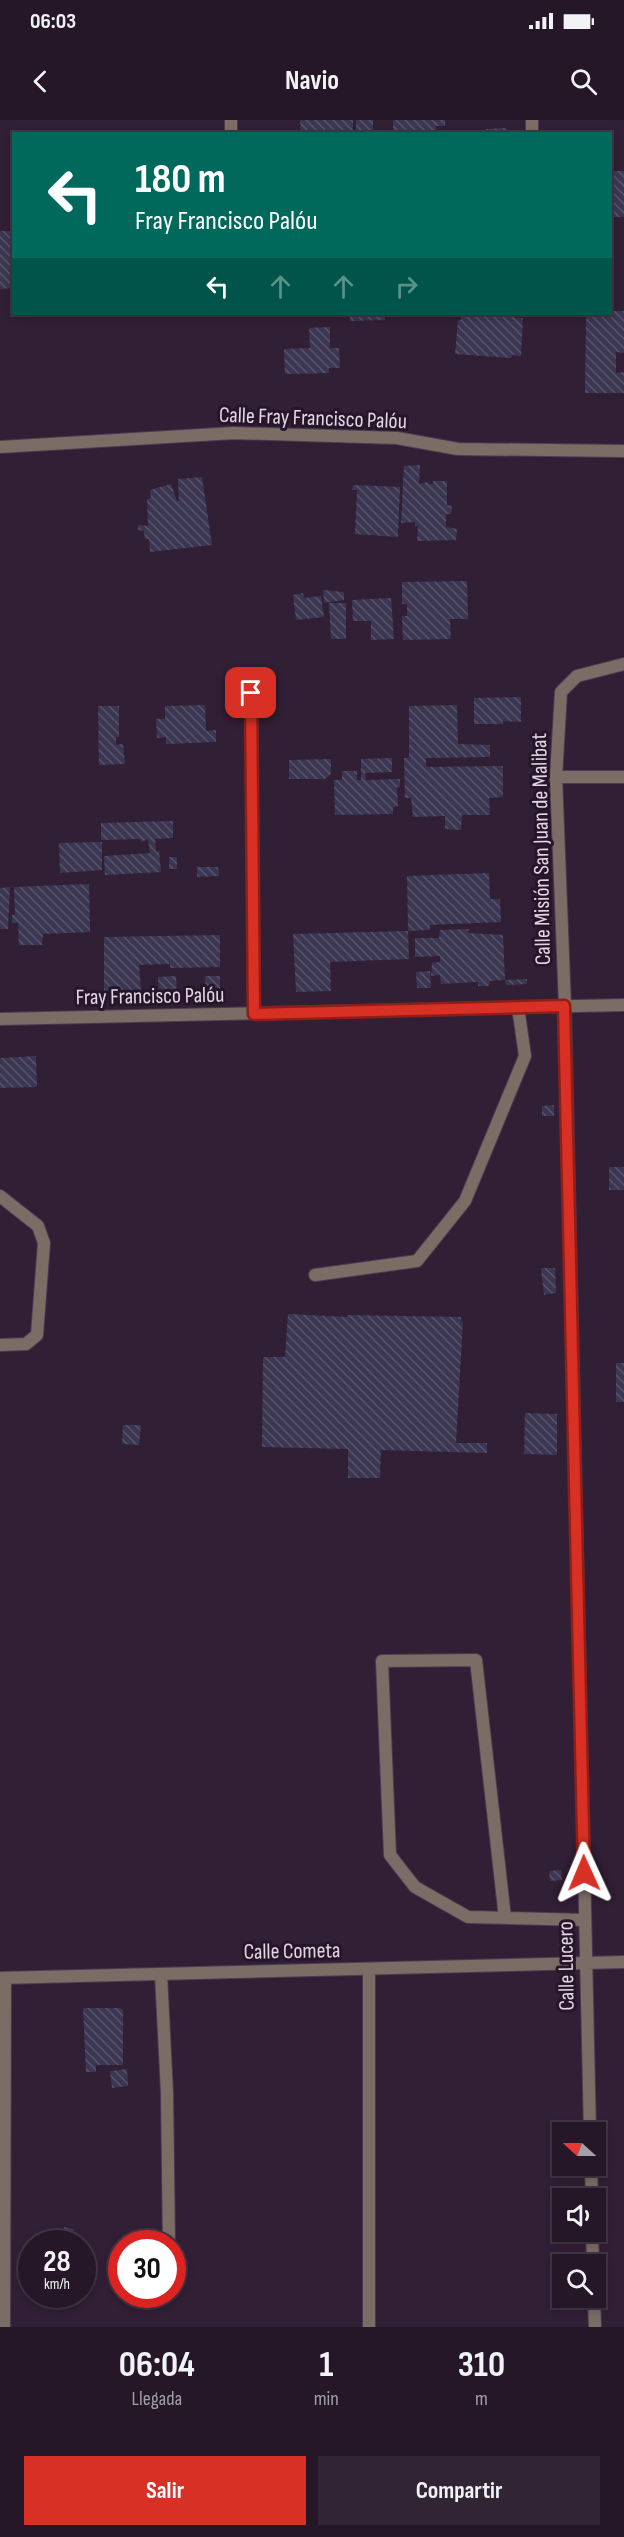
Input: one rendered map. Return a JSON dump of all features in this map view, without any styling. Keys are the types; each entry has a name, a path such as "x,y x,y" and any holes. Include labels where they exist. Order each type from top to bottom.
{"street":[{"name":"Calle Fray Francisco Palóu","path":"0,447 234,433 397,438 458,449 624,451"},
{"name":"Calle Misión San Juan de Malibat","path":"564,1006 556,777 561,692 577,676 624,664"},
{"path":"251,693 254,1014"},
{"path":"556,777 624,777"},
{"name":"Fray Francisco Palóu","path":"0,1019 624,1005"},
{"name":"Calle Lucero","path":"564,1006 590,2122"},
{"path":"315,1275 417,1261 465,1202 525,1056 518,1007"},
{"path":"0,1196 38,1226 44,1243 37,1335 26,1344 0,1345"},
{"path":"505,1918 476,1659 382,1661 390,1855 415,1887 468,1917 505,1918 585,1920"},
{"name":"Calle Cometa","path":"2,1978 624,1962"},
{"path":"369,1969 369,2327"},
{"path":"161,1974 167,2093 169,2230"},
{"path":"2,1978 4,2327"},
{"path":"594,2308 595,2327"}],"building":[{"path":"300,120 353,120 353,132 301,132"},
{"path":"356,120 373,120 373,131 356,131"},
{"path":"393,120 445,120 445,126 436,126 436,132 393,132"},
{"path":"506,128 506,132 486,132 486,129"},
{"path":"612,171 624,171 624,217 612,217"},
{"path":"0,231 12,231 12,288 0,289"},
{"path":"612,311 624,311 624,353 616,352 616,373 624,372 624,393 585,393 586,315 612,315"},
{"path":"350,315 385,315 385,320 350,321"},
{"path":"461,315 515,315 515,318 523,318 521,356 512,355 511,358 455,354 458,320 461,320"},
{"path":"330,327 330,348 339,348 340,368 329,368 329,373 285,374 284,349 310,348 309,328"},
{"path":"420,465 419,484 447,481 447,505 452,506 451,514 446,514 446,527 457,529 456,540 417,541 418,526 415,526 415,522 401,523 404,466"},
{"path":"202,477 212,545 150,552 149,539 145,539 144,531 138,530 138,525 148,526 147,499 151,498 150,490 171,484 177,501 179,501 178,479"},
{"path":"353,485 400,487 398,537 355,534 357,490 352,490"},
{"path":"467,581 468,619 450,619 451,639 403,640 402,616 407,616 407,604 402,604 402,582"},
{"path":"323,590 344,592 344,600 324,603"},
{"path":"303,593 304,598 321,596 324,617 296,620 293,595"},
{"path":"391,598 394,639 371,640 371,621 353,621 352,600"},
{"path":"329,603 346,603 346,639 331,639"},
{"path":"521,697 521,722 474,724 474,698"},
{"path":"205,705 206,731 216,730 216,742 166,744 166,737 157,738 156,719 165,719 165,706"},
{"path":"457,705 458,744 490,745 490,757 426,758 426,767 503,766 503,797 489,798 490,815 462,815 461,830 445,829 445,816 413,817 411,798 405,798 404,758 409,758 409,706"},
{"path":"98,706 119,706 119,737 116,737 116,745 123,744 125,764 99,765"},
{"path":"392,758 392,772 365,773 366,780 400,779 400,787 397,787 398,806 393,807 393,814 335,815 334,780 342,780 342,771 357,771 357,780 361,780 361,759"},
{"path":"331,759 331,774 325,779 289,779 289,760"},
{"path":"173,821 173,838 155,839 161,872 105,875 104,856 150,853 148,839 141,842 140,839 101,840 101,823"},
{"path":"102,842 102,870 60,873 59,843"},
{"path":"169,857 177,857 177,869 169,869"},
{"path":"197,867 218,867 219,876 197,877"},
{"path":"489,873 490,899 500,899 501,922 430,925 430,930 408,931 407,876"},
{"path":"89,884 90,932 43,934 42,945 19,945 18,923 12,923 12,915 15,915 14,887"},
{"path":"10,887 8,929 0,929 0,888"},
{"path":"469,929 468,933 503,935 505,980 490,981 489,986 478,986 478,982 441,984 440,975 431,976 432,963 440,962 440,956 415,957 415,938 439,938 440,930"},
{"path":"408,931 409,959 330,962 331,991 296,992 293,934"},
{"path":"220,935 220,967 170,968 170,964 139,965 141,990 122,990 123,995 104,996 104,937"},
{"path":"430,971 431,988 417,988 416,972"},
{"path":"176,976 177,994 159,994 158,977"},
{"path":"205,976 220,976 220,992 206,993"},
{"path":"527,979 527,984 506,985 505,980"},
{"path":"36,1056 37,1087 0,1088 0,1058"},
{"path":"554,1105 554,1116 542,1116 542,1106"},
{"path":"609,1167 624,1167 624,1190 609,1190"},
{"path":"541,1268 555,1268 556,1293 544,1295"},
{"path":"288,1314 347,1317 347,1315 461,1317 461,1322 463,1321 456,1443 487,1443 487,1453 381,1450 380,1478 348,1478 348,1449 262,1447 263,1357 285,1357"},
{"path":"616,1363 624,1363 624,1402 616,1402"},
{"path":"525,1413 557,1414 557,1455 524,1454"},
{"path":"123,1425 141,1425 139,1445 122,1444"},
{"path":"561,1870 562,1880 550,1881 549,1871"},
{"path":"83,2008 120,2008 123,2010 123,2065 96,2065 96,2072 86,2072"},
{"path":"127,2069 128,2086 112,2088 110,2071"}],"route":[{"path":"251,693 254,1014 564,1006 584,1873"}]}
